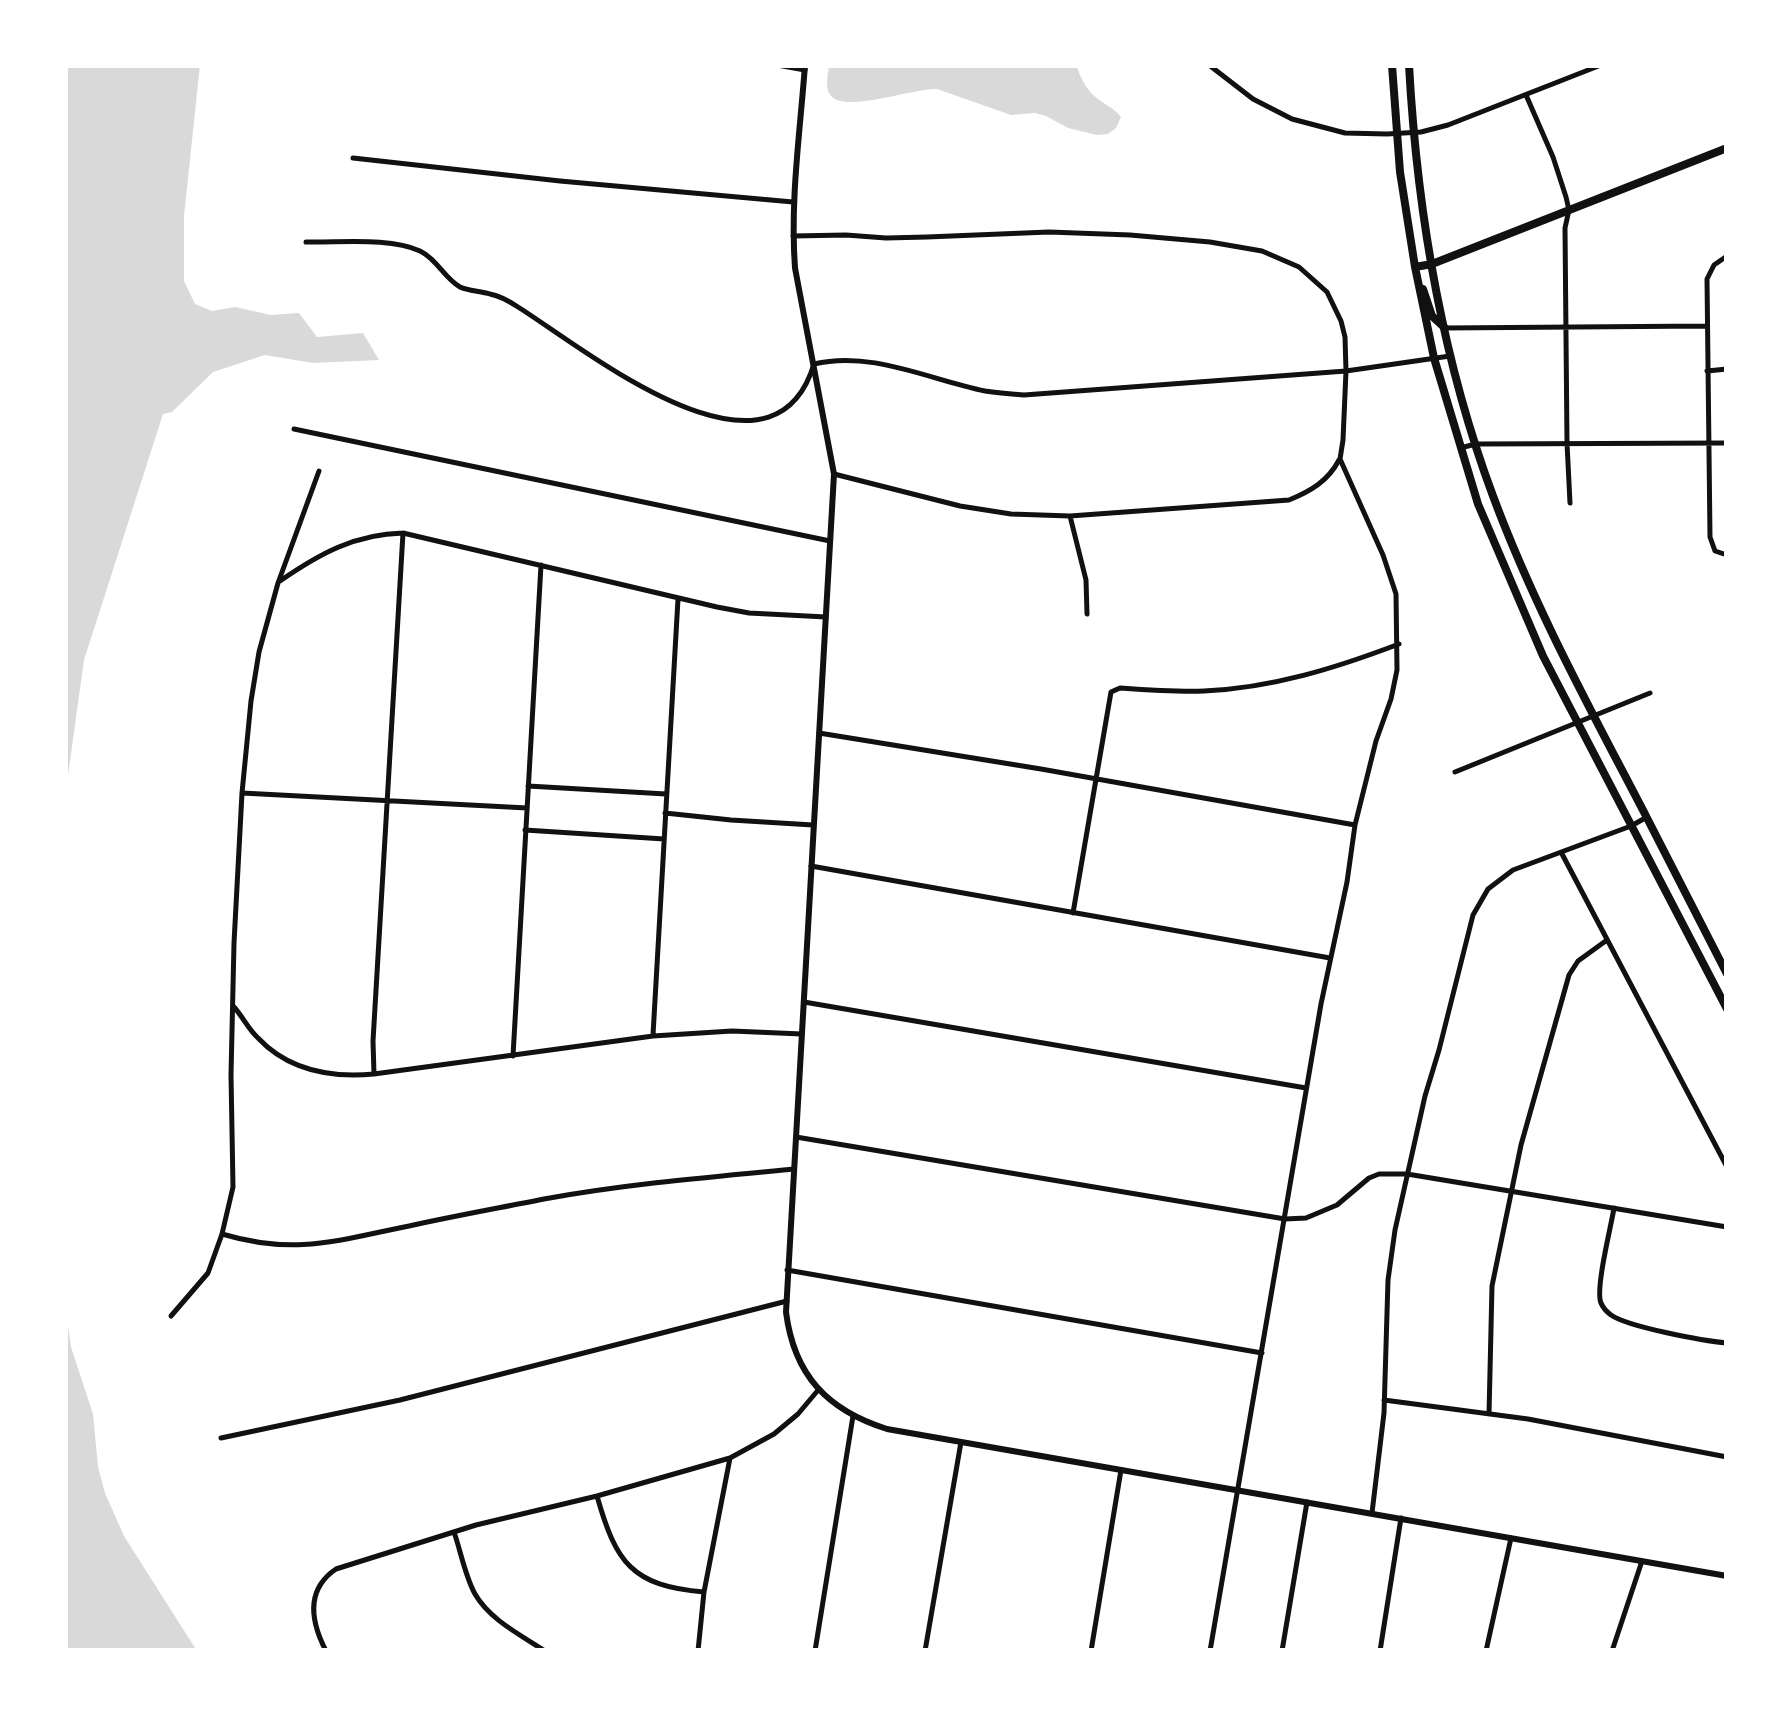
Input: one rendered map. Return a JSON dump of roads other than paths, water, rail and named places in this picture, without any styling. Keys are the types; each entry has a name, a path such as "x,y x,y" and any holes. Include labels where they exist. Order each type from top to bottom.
{"main road":[{"path":"1392,65 1400,172 1416,272 1434,358 1484,520 1535,639 1727,1010"},
{"path":"1409,65 1423,215 1432,264 1452,356 1493,495 1550,633 1727,974"},
{"path":"1416,272 1727,148"},
{"path":"1416,272 1432,316 1445,328"},
{"path":"1535,639 1550,633"},
{"path":"1690,939 1704,932"}],"street":[{"path":"777,65 805,68 793,236 834,474 788,1270 788,1329 802,1366 818,1389 842,1410 887,1429 1727,1576"},
{"path":"1209,65 1253,99 1292,119 1345,133 1397,134 1448,126 1600,65"},
{"path":"1526,95 1553,157 1569,210 1565,228 1570,502"},
{"path":"353,158 793,202"},
{"path":"793,236 914,238 1065,232 1210,242 1262,251 1299,268 1327,292 1342,321 1345,338 1340,459 1320,484 1289,500 1070,516 1011,514 960,506 834,474"},
{"path":"306,242 399,245 420,252 434,260 461,287 496,295 655,394 683,408 719,418 754,420 790,405 804,390 814,364"},
{"path":"1725,257 1714,265 1706,279 1706,326 1710,536 1715,551 1727,556"},
{"path":"1445,328 1706,326"},
{"path":"814,364 833,360 864,362 983,390 1024,395 1346,372 1452,356"},
{"path":"1707,372 1727,369"},
{"path":"294,429 830,541"},
{"path":"1460,448 1476,444 1727,443"},
{"path":"1210,1651 1330,958 1356,825 1398,670 1396,594 1340,459"},
{"path":"171,1316 204,1280 222,1234 233,1187 234,943 251,701 278,582 319,471"},
{"path":"1070,516 1086,580 1087,614"},
{"path":"278,582 338,545 403,533 678,599 750,612 826,618"},
{"path":"374,1074 403,533"},
{"path":"513,1056 541,565"},
{"path":"653,1036 678,599"},
{"path":"1073,912 1111,692 1120,688 1219,690 1257,684 1312,674 1399,644"},
{"path":"1455,772 1650,693"},
{"path":"819,733 1356,825"},
{"path":"528,786 666,794"},
{"path":"242,793 527,808"},
{"path":"666,813 814,825"},
{"path":"1372,1513 1384,1400 1388,1280 1398,1215 1473,915 1480,901 1513,870 1647,817"},
{"path":"525,830 664,839"},
{"path":"1560,852 1727,1167"},
{"path":"811,866 1330,958"},
{"path":"1489,1414 1492,1286 1521,1145 1570,976 1578,961 1607,940"},
{"path":"804,1002 1306,1088"},
{"path":"234,1007 259,1040 288,1061 336,1076 653,1036 732,1030 802,1034"},
{"path":"796,1136 1284,1220 1306,1218 1337,1205 1368,1178 1407,1174 1727,1227"},
{"path":"222,1234 294,1246 333,1243 636,1184 794,1169"},
{"path":"1614,1208 1599,1294 1608,1314 1636,1324 1727,1343"},
{"path":"788,1270 1262,1352"},
{"path":"222,1438 400,1400 787,1301"},
{"path":"326,1651 313,1622 313,1604 316,1592 330,1573 346,1564 730,1458 774,1434 798,1414 818,1389"},
{"path":"1384,1400 1489,1414 1727,1457"},
{"path":"814,1651 853,1416"},
{"path":"925,1651 961,1442"},
{"path":"698,1651 704,1592 730,1458"},
{"path":"1090,1651 1122,1470"},
{"path":"597,1496 612,1543 628,1566 662,1586 704,1592"},
{"path":"1282,1651 1307,1502"},
{"path":"1380,1651 1401,1518"},
{"path":"454,1532 470,1582 484,1607 544,1651"},
{"path":"1486,1651 1510,1538"},
{"path":"1612,1651 1642,1561"}]}
